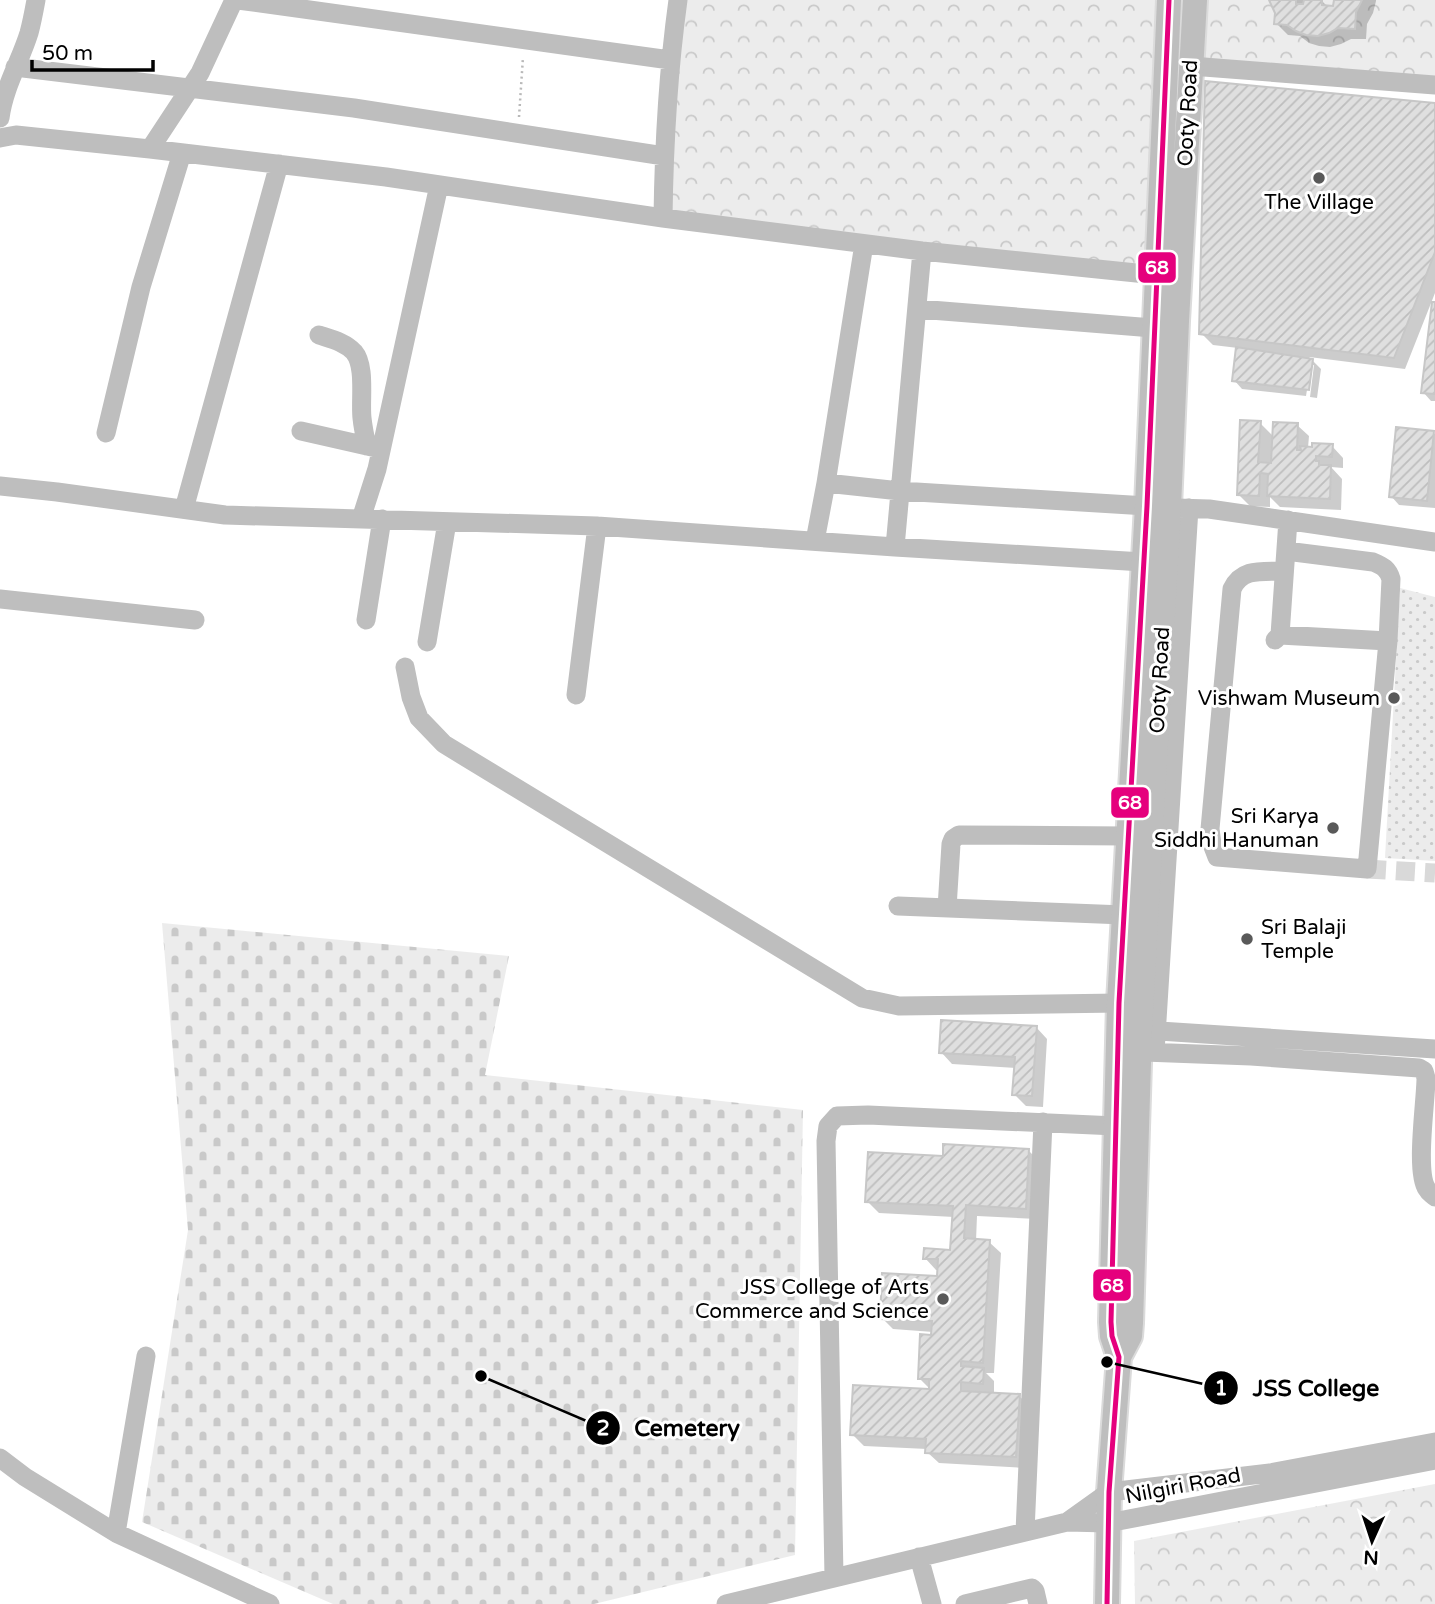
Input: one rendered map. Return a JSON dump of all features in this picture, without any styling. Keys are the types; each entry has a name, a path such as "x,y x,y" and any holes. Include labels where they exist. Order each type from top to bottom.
{"main road":[{"name":"Ooty Road","path":"1119,1357 1130,1336 1148,1041 1168,507 1169,0"},
{"name":"Ooty Road","path":"1107,1604 1109,1492 1119,1357 1112,1336 1111,1322 1119,1003 1143,562 1168,507 1153,328 1168,277 1191,66 1195,0"}],"street":[{"path":"0,118 15,67 29,34 36,0"},
{"path":"150,149 200,73 236,0 670,60"},
{"path":"663,218 670,60 678,0"},
{"path":"1191,66 1435,85"},
{"path":"15,67 354,108 664,156"},
{"path":"0,138 16,135 279,164 864,244 1168,277"},
{"path":"106,433 141,287 182,153"},
{"path":"184,509 279,164"},
{"path":"374,448 439,185"},
{"path":"815,541 864,244"},
{"path":"895,547 922,251"},
{"path":"918,309 1153,328"},
{"path":"319,335 344,344 358,358 362,420 374,448 377,469 361,519"},
{"path":"300,431 374,448"},
{"path":"826,484 900,491 1209,509 1435,542"},
{"path":"0,486 225,515 597,526 1143,562"},
{"path":"366,620 382,519"},
{"path":"1288,520 1278,637 1388,641"},
{"path":"427,642 447,522"},
{"path":"576,695 597,526"},
{"path":"1284,571 1249,573 1236,581 1233,589 1210,829 1212,844 1217,857 1367,869 1388,641 1391,588 1389,573 1384,567 1373,562 1286,551"},
{"path":"0,599 195,620"},
{"path":"405,667 411,697 419,718 444,744 862,998 899,1006 1119,1003"},
{"path":"947,908 951,844 959,835 1128,835"},
{"path":"898,906 1124,915"},
{"path":"1148,1041 1435,1049"},
{"path":"1148,1041 1251,1056 1419,1068 1424,1071 1426,1078 1421,1165 1423,1181 1435,1197"},
{"path":"834,1577 826,1155 828,1126 837,1116 845,1115 1116,1126"},
{"path":"1025,1532 1043,1122"},
{"path":"116,1533 146,1356"},
{"name":"Nilgiri Road","path":"1067,1522 1109,1492 1270,1473 1435,1443"},
{"path":"0,1458 25,1477 116,1533 270,1604"},
{"name":"Nilgiri Road","path":"1067,1522 1108,1523 1435,1460"},
{"path":"726,1604 1067,1522"},
{"path":"919,1557 932,1604"},
{"path":"965,1604 1032,1588 1038,1604"}],"path":[{"path":"517,134 525,40"}],"green space":[{"path":"676,0 1172,0 1156,275 663,218"},
{"path":"1195,0 1435,0 1435,82 1191,66"},
{"path":"1400,588 1435,597 1435,861 1385,858"},
{"path":"162,923 509,956 485,1075 803,1110 795,1555 594,1604 333,1604 142,1522 188,1230"},
{"path":"1435,1484 1435,1604 1135,1604 1134,1541"}],"building":[{"path":"1269,0 1296,0 1296,4 1303,4 1304,0 1322,0 1322,5 1333,6 1334,0 1362,0 1356,12 1355,29 1338,28 1318,36 1306,35 1287,25 1274,24 1275,13"},
{"name":"The Village","path":"1205,81 1435,103 1435,252 1394,358 1199,334"},
{"path":"1432,302 1435,302 1435,394 1421,393"},
{"path":"1236,347 1313,359 1309,390 1232,381"},
{"path":"1240,420 1261,421 1258,462 1271,463 1273,422 1298,423 1297,450 1301,450 1300,446 1312,447 1312,443 1333,444 1332,457 1316,456 1319,465 1331,465 1330,499 1267,496 1268,474 1260,473 1259,496 1237,495"},
{"path":"1396,427 1434,431 1427,501 1389,497"},
{"path":"941,1020 1037,1026 1032,1096 1012,1095 1015,1057 939,1053"},
{"path":"943,1144 1029,1149 1026,1209 966,1205 964,1238 990,1240 983,1363 961,1361 961,1366 984,1368 983,1384 961,1382 961,1391 1020,1394 1016,1457 925,1453 926,1439 850,1435 853,1385 929,1389 929,1379 918,1379 920,1334 931,1335 932,1321 880,1319 882,1273 937,1276 938,1259 923,1259 924,1248 950,1250 953,1206 865,1202 868,1152 943,1156"}],"tunnel":[{"path":"1367,869 1435,873"}],"transit line":[{"name":"68","path":"1107,1604 1109,1492 1119,1357 1112,1336 1111,1322 1119,1003 1147,506 1169,0"}],"place":[{"name":"The Village","path":"1319,178"},
{"name":"Vishwam Museum","path":"1394,698"},
{"name":"Sri Karya Siddhi Hanuman","path":"1333,828"},
{"name":"Sri Balaji Temple","path":"1247,939"},
{"name":"JSS College of Arts Commerce and Science","path":"943,1299"},
{"name":"JSS College","path":"1107,1362"},
{"name":"Cemetery","path":"481,1376"}]}
